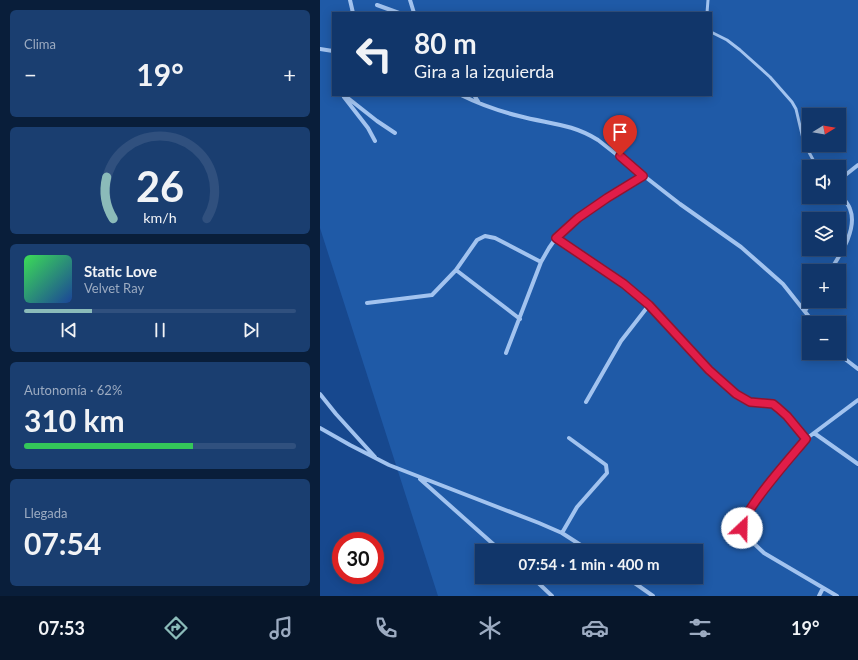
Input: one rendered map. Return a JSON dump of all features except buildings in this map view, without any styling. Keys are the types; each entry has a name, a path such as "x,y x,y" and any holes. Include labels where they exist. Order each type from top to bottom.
{"street":[{"path":"350,0 353,12"},
{"path":"410,0 414,12"},
{"path":"377,5 396,12"},
{"path":"320,49 332,51"},
{"path":"345,96 395,133"},
{"path":"345,96 368,128 375,141"},
{"path":"463,96 517,116 572,127 585,132 620,156 643,176 741,247 783,284 809,316"},
{"path":"475,96 479,103"},
{"path":"846,174 858,165"},
{"path":"506,353 542,262 556,238 578,218 643,176"},
{"path":"834,264 851,229 850,210 846,204"},
{"path":"367,303 432,295 456,270 477,240 485,236 496,238 542,262"},
{"path":"556,238 624,284 649,305 726,386 750,402 773,404 787,416 806,439"},
{"path":"456,270 520,319"},
{"path":"586,402 621,341 649,305"},
{"path":"846,360 858,369"},
{"path":"320,394 375,458"},
{"path":"837,596 764,553 748,539 742,528 742,524 744,518 779,470 806,439 858,400"},
{"path":"320,428 375,458 419,477 539,523 562,533 579,544"},
{"path":"814,433 858,464"},
{"path":"562,533 577,507 607,473 606,465 569,438"},
{"path":"419,477 493,544"},
{"path":"539,584 552,596"},
{"path":"636,584 653,596"},
{"path":"819,596 823,588"}],"lane":[{"path":"707,12 708,0"},
{"path":"712,33 732,44 770,77 789,98 796,109 804,143 813,160"}],"shaded area":[{"path":"320,0 858,0 858,596 438,596 320,228"}],"route":[{"path":"620,156 643,176 578,218 556,238 624,284 649,305 709,370 726,386 750,402 773,404 787,416 806,439 779,470 758,498 744,518 742,528"}]}
